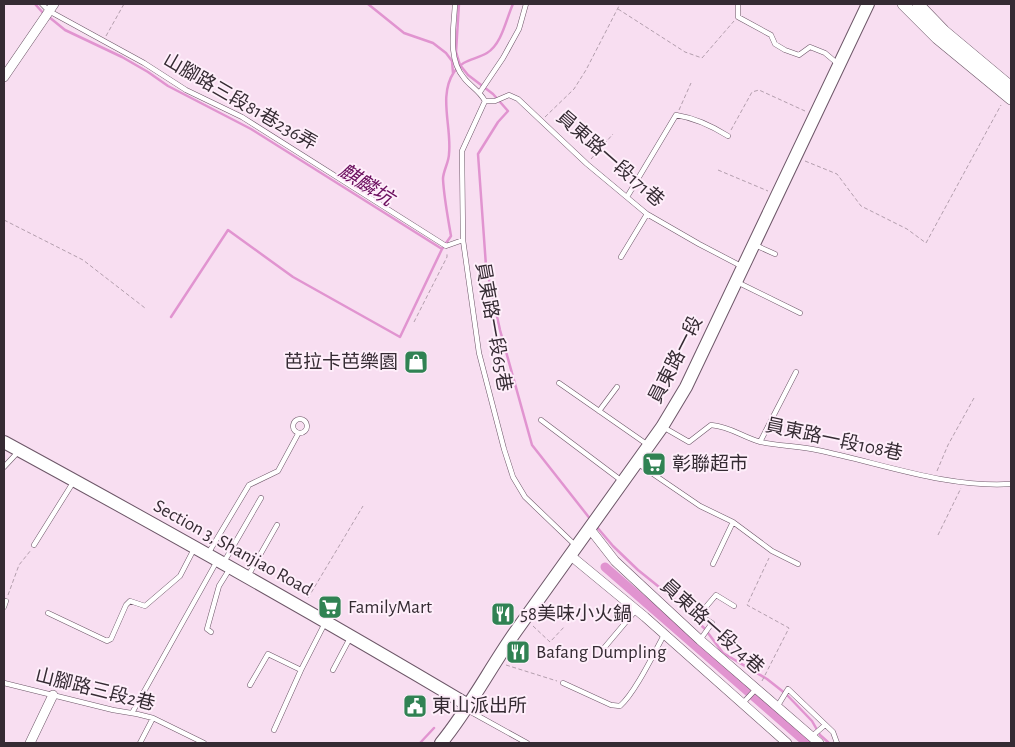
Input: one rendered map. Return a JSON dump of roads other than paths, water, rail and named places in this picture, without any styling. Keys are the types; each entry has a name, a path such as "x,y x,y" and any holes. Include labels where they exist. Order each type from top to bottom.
{"main road":[{"name":"員東路一段","path":"441,743 454,727 497,658 662,427 686,387 868,4"},
{"name":"Section 3, Shanjiao Road","path":"4,442 248,576 468,705"}],"street":[{"path":"903,4 936,38 1009,94"},
{"path":"918,4 1009,94"},
{"path":"4,77 48,6"},
{"name":"員東路一段74巷","path":"590,529 615,561 700,640 815,740"},
{"path":"574,551 636,610 787,743"},
{"path":"30,743 53,695"}],"lane":[{"path":"455,4 453,49 463,77 480,92 485,101"},
{"path":"480,92 503,58 519,29 526,4"},
{"path":"738,4 738,17 771,35 775,44 799,55 810,47 825,53 839,65"},
{"name":"山腳路三段81巷236弄","path":"48,6 186,90 242,117 446,246 463,240"},
{"name":"員東路一段171巷","path":"485,101 495,101 509,96 518,99 587,164 647,214 743,267"},
{"name":"員東路一段65巷","path":"485,101 462,150 463,240 479,353 513,477 525,498 574,551"},
{"path":"627,197 676,115 690,117 728,136"},
{"path":"622,257 647,214"},
{"path":"754,244 775,254"},
{"path":"736,282 800,313"},
{"path":"760,442 796,372"},
{"path":"559,383 649,445"},
{"path":"599,411 617,387"},
{"path":"541,420 622,482"},
{"name":"員東路一段108巷","path":"662,427 689,442 711,425 724,426 760,442 816,450 963,483 989,486 1011,484"},
{"path":"211,632 207,628 219,586 220,561 249,485 278,471 298,434"},
{"path":"4,467 19,451"},
{"path":"636,463 700,506 733,522 772,551 798,564"},
{"path":"34,545 74,481"},
{"path":"132,712 220,561 261,498"},
{"path":"713,564 733,522"},
{"path":"248,576 277,525"},
{"path":"48,613 107,641 111,639 126,605 130,601 146,606 180,576 195,547"},
{"path":"700,640 712,623 699,615 716,595 734,606"},
{"path":"4,607 6,601"},
{"path":"604,648 636,610"},
{"path":"274,730 326,621"},
{"path":"333,670 351,635"},
{"path":"563,682 611,705 620,706 638,681 664,635"},
{"path":"250,685 268,654 301,670"},
{"name":"山腳路三段2巷","path":"4,683 153,718 204,743"},
{"path":"742,704 756,689"},
{"path":"777,707 788,689 833,732 837,743"},
{"path":"468,705 471,712 527,743"},
{"path":"140,743 153,718"},
{"path":"815,740 824,725"}],"waterway":[{"name":"麒麟坑","path":"35,4 44,14"},
{"path":"368,4 404,33 433,43 446,53 452,61 453,73"},
{"path":"459,4 456,52 460,65 468,75 493,94 508,111 498,122 478,154 486,266 500,330 532,445 591,520"},
{"name":"麒麟坑","path":"49,17 65,30 122,57 168,86 251,129 442,249 451,236 443,179 449,154 446,101 449,81 461,65 492,49 503,31 513,4"},
{"path":"171,317 228,230 293,277 400,337 442,249"},
{"path":"596,526 613,546 638,570 674,599 705,629 723,653 767,679 786,694 812,721 820,735 829,743"},
{"path":"605,567 807,743"},
{"path":"420,743 434,728"}],"place":[{"name":"芭拉卡芭樂園","path":"416,362"},
{"name":"彰聯超市","path":"654,464"},
{"name":"FamilyMart","path":"330,607"},
{"name":"58美味小火鍋","path":"503,614"},
{"name":"Bafang Dumpling","path":"518,652"},
{"name":"東山派出所","path":"415,706"}]}
